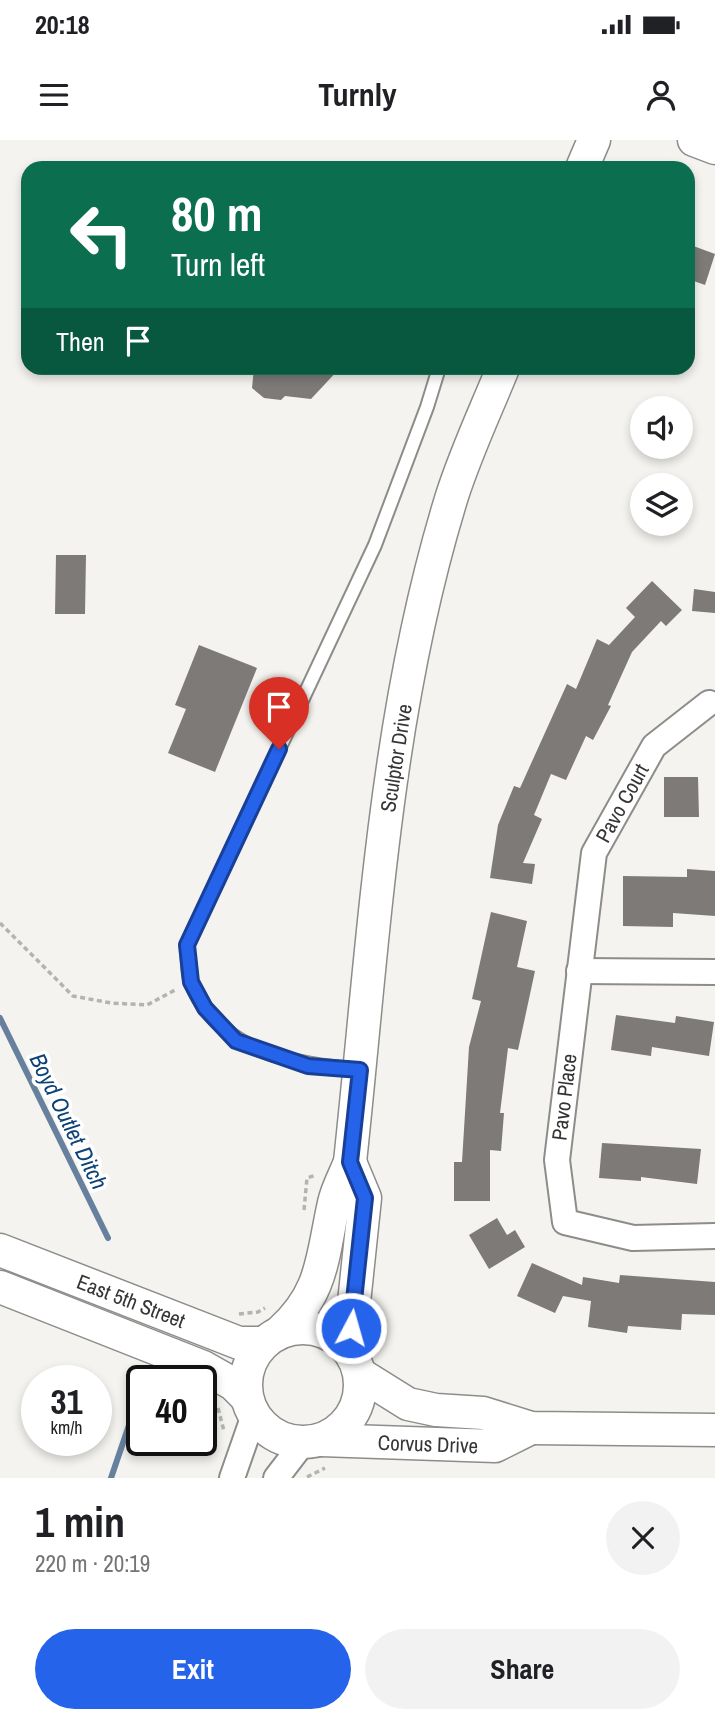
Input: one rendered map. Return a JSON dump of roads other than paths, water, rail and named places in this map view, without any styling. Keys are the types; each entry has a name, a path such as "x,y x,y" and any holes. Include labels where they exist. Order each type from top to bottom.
{"street":[{"path":"585,161 594,140"},
{"path":"694,140 715,148"},
{"name":"Sculptor Drive","path":"270,1327 298,1316 319,1278 335,1199 350,1162 386,814 415,647 453,495 500,375"},
{"name":"Pavo Court","path":"579,971 594,853 654,746 709,703"},
{"path":"579,971 715,972"},
{"name":"Pavo Place","path":"579,971 557,1160 565,1222 633,1238 715,1236"},
{"name":"Sculptor Drive","path":"350,1162 365,1198 355,1362"},
{"name":"East 5th Street","path":"0,1250 239,1343 270,1327"},
{"name":"East 5th Street","path":"0,1287 203,1367 233,1384 250,1406"},
{"path":"232,1478 250,1406 245,1378 251,1359 270,1327 317,1329 335,1337 355,1362 357,1407 336,1433 312,1441 276,1478"},
{"name":"Corvus Drive","path":"355,1362 408,1404 436,1410 483,1413 531,1428 715,1430"},
{"path":"250,1406 275,1435 312,1441"},
{"name":"Corvus Drive","path":"312,1441 495,1446 531,1428"}],"lane":[{"path":"360,1070 308,1066 236,1041 205,1008 191,982 187,945 375,545 437,375"}],"waterway":[{"name":"Boyd Outlet Ditch","path":"0,1018 108,1238"},
{"name":"Boyd Outlet Ditch","path":"111,1478 126,1434"}]}
